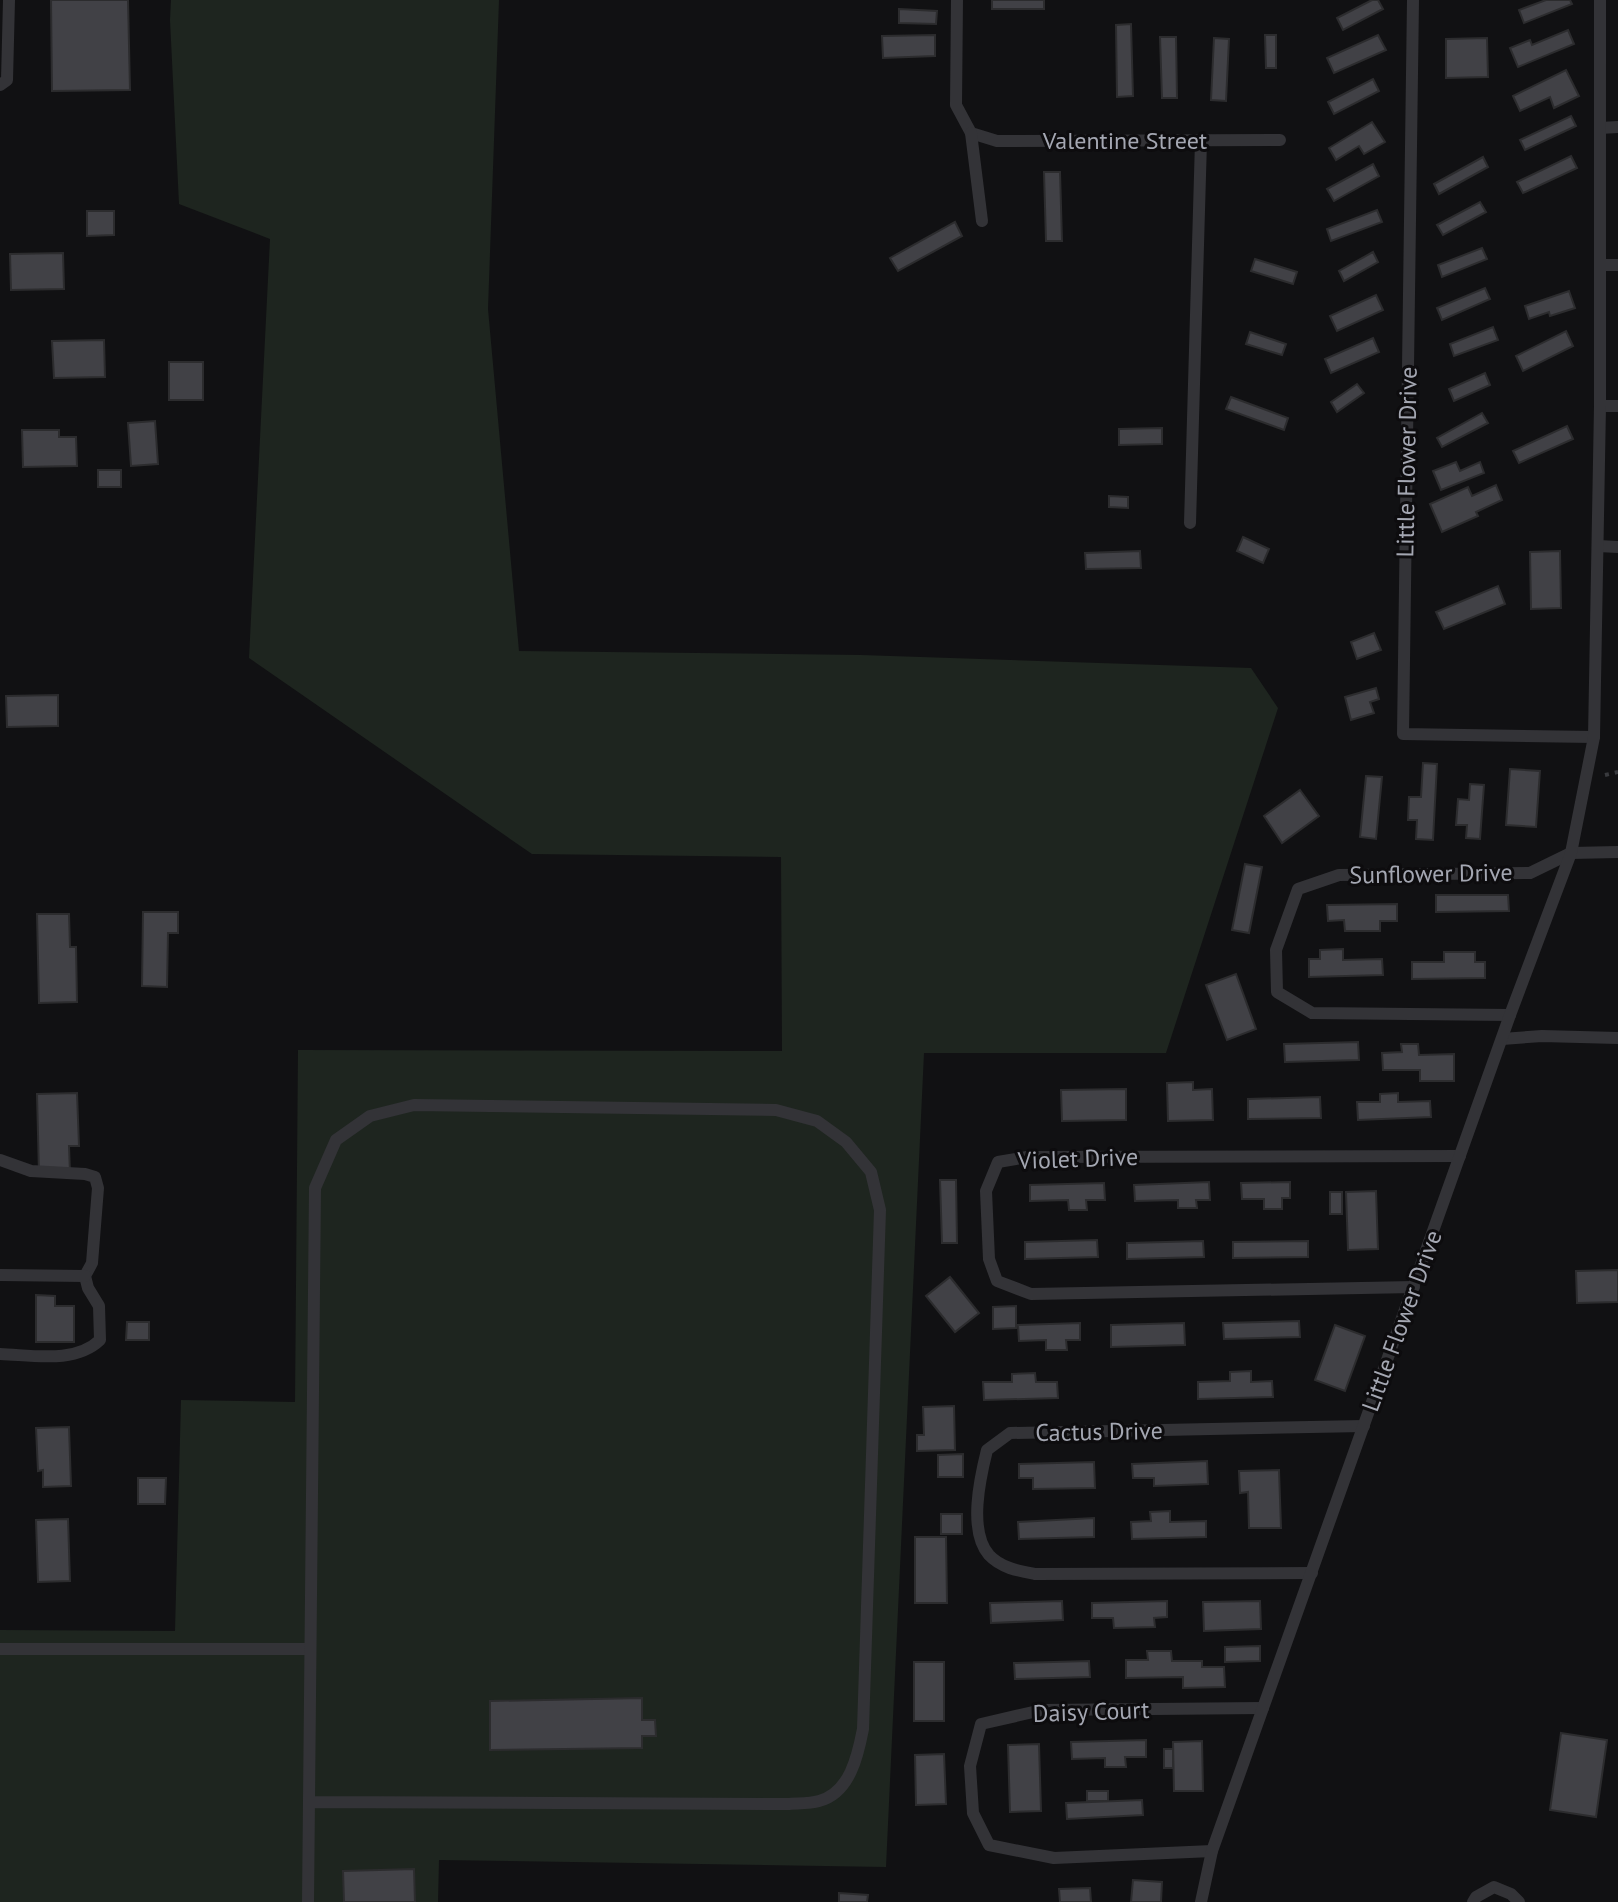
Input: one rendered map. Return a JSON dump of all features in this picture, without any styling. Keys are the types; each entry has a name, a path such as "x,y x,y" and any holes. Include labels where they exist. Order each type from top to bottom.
{"lane":[{"path":"0,85 7,80 9,0"},
{"path":"957,0 956,105 971,133 982,221"},
{"name":"Little Flower Drive","path":"1413,0 1403,734 1594,737"},
{"name":"Little Flower Drive","path":"1201,1902 1212,1851 1510,1015 1571,853 1594,737 1600,406 1600,0"},
{"path":"1600,128 1618,127"},
{"name":"Valentine Street","path":"971,133 997,141 1280,140"},
{"path":"1190,523 1201,141"},
{"path":"1601,265 1618,265"},
{"path":"1600,406 1618,406"},
{"path":"1598,546 1618,547"},
{"path":"1571,853 1618,852"},
{"name":"Sunflower Drive","path":"1510,1015 1312,1013 1277,992 1276,950 1298,889 1339,875 1530,873 1571,853"},
{"path":"1502,1039 1542,1036 1618,1038"},
{"path":"308,1902 315,1188 336,1140 370,1116 414,1105 776,1110 817,1121 846,1142 871,1172 880,1210 863,1729 857,1763 842,1786 822,1801 787,1804 309,1802"},
{"name":"Violet Drive","path":"1414,1287 1031,1294 997,1281 989,1259 986,1191 998,1162 1027,1157 1460,1156"},
{"path":"0,1160 31,1171 95,1177 98,1188 92,1263 85,1276 99,1306 102,1323 100,1340 91,1349 59,1356 0,1354"},
{"path":"0,1275 85,1276"},
{"name":"Cactus Drive","path":"1312,1573 1035,1574 1008,1568 988,1554 978,1528 979,1485 987,1450 1010,1433 1364,1426"},
{"path":"0,1649 309,1649"},
{"name":"Daisy Court","path":"1212,1851 1054,1858 989,1845 973,1813 970,1766 981,1724 1042,1710 1263,1708"},
{"path":"1473,1902 1494,1887 1511,1894 1519,1902"}],"shaded area":[{"path":"171,0 499,0 488,309 519,651 861,655 1251,668 1278,708 1166,1053 924,1053 886,1867 439,1860 438,1902 0,1902 0,1630 175,1631 181,1400 295,1402 298,1050 782,1051 781,857 532,854 249,658 270,239 179,204"}],"building":[{"path":"51,0 128,0 130,90 52,91"},
{"path":"992,0 1044,0 1044,9 992,9"},
{"path":"1372,0 1378,0 1383,9 1343,30 1337,18"},
{"path":"1546,0 1570,0 1572,4 1524,23 1519,10"},
{"path":"899,9 937,11 936,24 899,23"},
{"path":"1131,24 1133,96 1117,97 1116,25"},
{"path":"1568,30 1574,44 1518,67 1510,48 1530,40 1532,45"},
{"path":"935,35 935,56 883,58 882,36"},
{"path":"1265,35 1276,35 1276,68 1266,68"},
{"path":"1378,35 1386,50 1334,73 1327,58"},
{"path":"1160,37 1176,37 1177,98 1162,98"},
{"path":"1214,38 1229,39 1226,101 1211,100"},
{"path":"1487,38 1488,77 1446,78 1446,39"},
{"path":"1566,70 1579,96 1554,108 1550,97 1520,111 1513,96"},
{"path":"1373,79 1379,91 1334,114 1328,102"},
{"path":"1571,116 1576,126 1525,150 1520,140"},
{"path":"1372,122 1385,142 1364,154 1359,146 1336,160 1329,148"},
{"path":"1571,156 1577,168 1523,193 1517,182"},
{"path":"1483,157 1488,167 1439,194 1434,184"},
{"path":"1373,164 1379,176 1334,201 1327,189"},
{"path":"1044,172 1060,172 1062,241 1046,241"},
{"path":"1480,202 1486,212 1443,235 1437,225"},
{"path":"1377,210 1382,222 1331,241 1327,229"},
{"path":"87,211 114,211 114,235 87,236"},
{"path":"955,222 962,236 898,271 890,258"},
{"path":"1482,248 1487,259 1442,277 1438,265"},
{"path":"1373,252 1378,262 1344,281 1339,271"},
{"path":"63,253 64,289 11,290 10,254"},
{"path":"1255,259 1297,272 1293,284 1251,271"},
{"path":"1485,288 1490,299 1442,320 1437,308"},
{"path":"1569,291 1575,308 1529,319 1525,306"},
{"path":"1376,295 1383,310 1337,331 1330,316"},
{"path":"1493,327 1498,340 1454,356 1450,344"},
{"path":"1566,331 1573,346 1523,371 1516,356"},
{"path":"1250,332 1286,344 1282,355 1246,344"},
{"path":"1373,338 1379,352 1331,373 1325,359"},
{"path":"104,340 105,377 54,378 52,341"},
{"path":"169,362 203,362 203,400 169,400"},
{"path":"1485,373 1490,385 1454,401 1449,389"},
{"path":"1357,384 1364,393 1337,412 1331,402"},
{"path":"1231,397 1288,418 1284,430 1226,409"},
{"path":"1482,413 1488,423 1442,447 1437,438"},
{"path":"155,421 158,464 131,466 128,423"},
{"path":"1567,426 1573,439 1519,463 1513,451"},
{"path":"1162,428 1162,444 1119,445 1119,429"},
{"path":"22,430 59,430 59,437 76,437 77,466 23,467"},
{"path":"1456,462 1460,471 1480,462 1484,473 1441,490 1433,471"},
{"path":"98,470 121,470 121,487 98,487"},
{"path":"1496,485 1502,500 1476,512 1478,516 1442,532 1430,504 1468,487 1472,496"},
{"path":"1109,496 1128,497 1128,508 1109,507"},
{"path":"1243,537 1269,549 1263,563 1237,551"},
{"path":"1140,551 1141,568 1086,569 1085,553"},
{"path":"1560,551 1561,608 1531,609 1530,552"},
{"path":"1498,586 1505,604 1444,629 1436,612"},
{"path":"1374,633 1381,650 1357,659 1351,642"},
{"path":"1376,688 1379,699 1370,702 1374,713 1351,720 1345,697"},
{"path":"58,695 58,726 7,727 6,696"},
{"path":"1423,763 1437,764 1433,840 1416,839 1417,820 1408,820 1409,797 1421,797"},
{"path":"1510,769 1540,771 1536,827 1506,825"},
{"path":"1366,776 1382,777 1376,839 1360,837"},
{"path":"1470,784 1484,785 1480,839 1466,838 1467,825 1456,825 1458,799 1469,800"},
{"path":"1300,790 1319,816 1282,843 1264,816"},
{"path":"1245,864 1262,867 1249,933 1232,930"},
{"path":"1436,895 1508,895 1509,911 1436,912"},
{"path":"1397,904 1397,921 1380,921 1380,931 1345,931 1344,920 1328,921 1327,905"},
{"path":"143,912 178,912 178,933 168,933 167,987 142,986"},
{"path":"37,914 69,914 70,947 76,947 77,1002 39,1003"},
{"path":"1343,949 1343,960 1382,959 1383,975 1309,977 1309,959 1320,959 1320,950"},
{"path":"1444,952 1475,952 1475,962 1485,962 1485,978 1412,979 1412,962 1444,962"},
{"path":"1236,974 1256,1029 1227,1040 1206,985"},
{"path":"1358,1042 1359,1060 1285,1062 1284,1044"},
{"path":"1401,1044 1418,1044 1419,1055 1454,1054 1454,1081 1420,1081 1420,1070 1383,1070 1382,1053 1402,1052"},
{"path":"1193,1082 1193,1090 1212,1089 1213,1120 1168,1121 1167,1083"},
{"path":"1126,1089 1126,1120 1062,1121 1061,1090"},
{"path":"77,1093 79,1146 69,1146 70,1173 39,1174 37,1094"},
{"path":"1398,1093 1398,1102 1430,1101 1431,1117 1358,1120 1357,1102 1380,1102 1380,1094"},
{"path":"1320,1097 1321,1118 1248,1119 1248,1099"},
{"path":"940,1180 956,1180 957,1243 942,1243"},
{"path":"1209,1182 1210,1200 1196,1200 1197,1208 1178,1208 1178,1200 1135,1201 1134,1185"},
{"path":"1290,1182 1290,1198 1282,1198 1282,1209 1264,1209 1264,1199 1242,1199 1241,1183"},
{"path":"1104,1183 1105,1200 1086,1200 1087,1210 1069,1210 1068,1200 1030,1201 1030,1185"},
{"path":"1376,1191 1378,1249 1348,1250 1346,1192"},
{"path":"1330,1192 1342,1192 1342,1214 1330,1214"},
{"path":"1097,1240 1098,1257 1025,1259 1025,1242"},
{"path":"1203,1241 1204,1257 1127,1259 1127,1243"},
{"path":"1308,1241 1308,1257 1233,1258 1233,1242"},
{"path":"1618,1270 1618,1302 1577,1303 1576,1271"},
{"path":"950,1277 979,1313 955,1332 926,1296"},
{"path":"36,1295 55,1296 55,1306 74,1306 74,1342 36,1342"},
{"path":"1016,1306 1016,1328 993,1329 993,1307"},
{"path":"1299,1321 1300,1337 1224,1339 1223,1323"},
{"path":"127,1322 149,1322 149,1340 126,1340"},
{"path":"1080,1323 1080,1340 1066,1340 1067,1350 1046,1350 1046,1340 1019,1341 1018,1325"},
{"path":"1184,1323 1185,1345 1111,1347 1111,1325"},
{"path":"1335,1325 1365,1336 1345,1391 1315,1380"},
{"path":"1251,1371 1251,1382 1272,1381 1273,1397 1198,1399 1198,1382 1230,1381 1230,1372"},
{"path":"1035,1373 1036,1382 1057,1382 1058,1398 984,1400 983,1382 1012,1382 1012,1374"},
{"path":"954,1406 955,1450 917,1451 917,1435 924,1435 923,1407"},
{"path":"69,1427 71,1486 43,1487 43,1470 38,1471 36,1428"},
{"path":"963,1454 963,1477 938,1477 938,1455"},
{"path":"1207,1461 1208,1484 1154,1486 1154,1478 1133,1478 1132,1464"},
{"path":"1094,1462 1095,1488 1033,1489 1033,1478 1019,1478 1019,1464"},
{"path":"1279,1470 1281,1528 1249,1528 1248,1492 1240,1493 1239,1471"},
{"path":"138,1478 166,1478 165,1504 138,1504"},
{"path":"1170,1511 1170,1522 1206,1521 1206,1537 1132,1539 1131,1522 1151,1521 1150,1512"},
{"path":"941,1514 962,1514 962,1534 941,1534"},
{"path":"1094,1518 1094,1537 1019,1539 1018,1522"},
{"path":"68,1519 70,1581 38,1582 36,1520"},
{"path":"915,1537 946,1537 947,1603 915,1603"},
{"path":"1062,1601 1063,1620 991,1623 990,1603"},
{"path":"1167,1601 1167,1617 1154,1618 1155,1627 1114,1628 1113,1618 1092,1618 1092,1603"},
{"path":"1260,1601 1261,1629 1204,1631 1203,1602"},
{"path":"1260,1646 1260,1661 1225,1662 1225,1647"},
{"path":"1147,1651 1171,1651 1172,1661 1202,1661 1202,1667 1224,1667 1225,1687 1183,1688 1183,1677 1126,1678 1126,1660 1148,1660"},
{"path":"1089,1661 1090,1677 1015,1679 1014,1663"},
{"path":"914,1662 944,1662 944,1721 914,1721"},
{"path":"642,1698 642,1720 655,1720 656,1736 642,1736 642,1748 490,1750 490,1701"},
{"path":"1561,1733 1607,1740 1596,1817 1550,1810"},
{"path":"1146,1740 1146,1757 1125,1757 1126,1767 1105,1767 1105,1758 1072,1759 1071,1742"},
{"path":"1202,1741 1203,1791 1174,1791 1173,1742"},
{"path":"1039,1744 1041,1811 1010,1812 1008,1745"},
{"path":"1164,1749 1173,1749 1173,1768 1164,1768"},
{"path":"944,1754 946,1804 916,1805 915,1755"},
{"path":"1087,1791 1108,1791 1108,1801 1087,1801"},
{"path":"1142,1800 1143,1815 1067,1819 1066,1803"},
{"path":"414,1869 415,1902 344,1902 343,1871"},
{"path":"1133,1880 1162,1882 1161,1902 1131,1902"},
{"path":"1090,1888 1091,1902 1060,1902 1059,1889"},
{"path":"839,1893 868,1895 867,1902 839,1902"}]}
